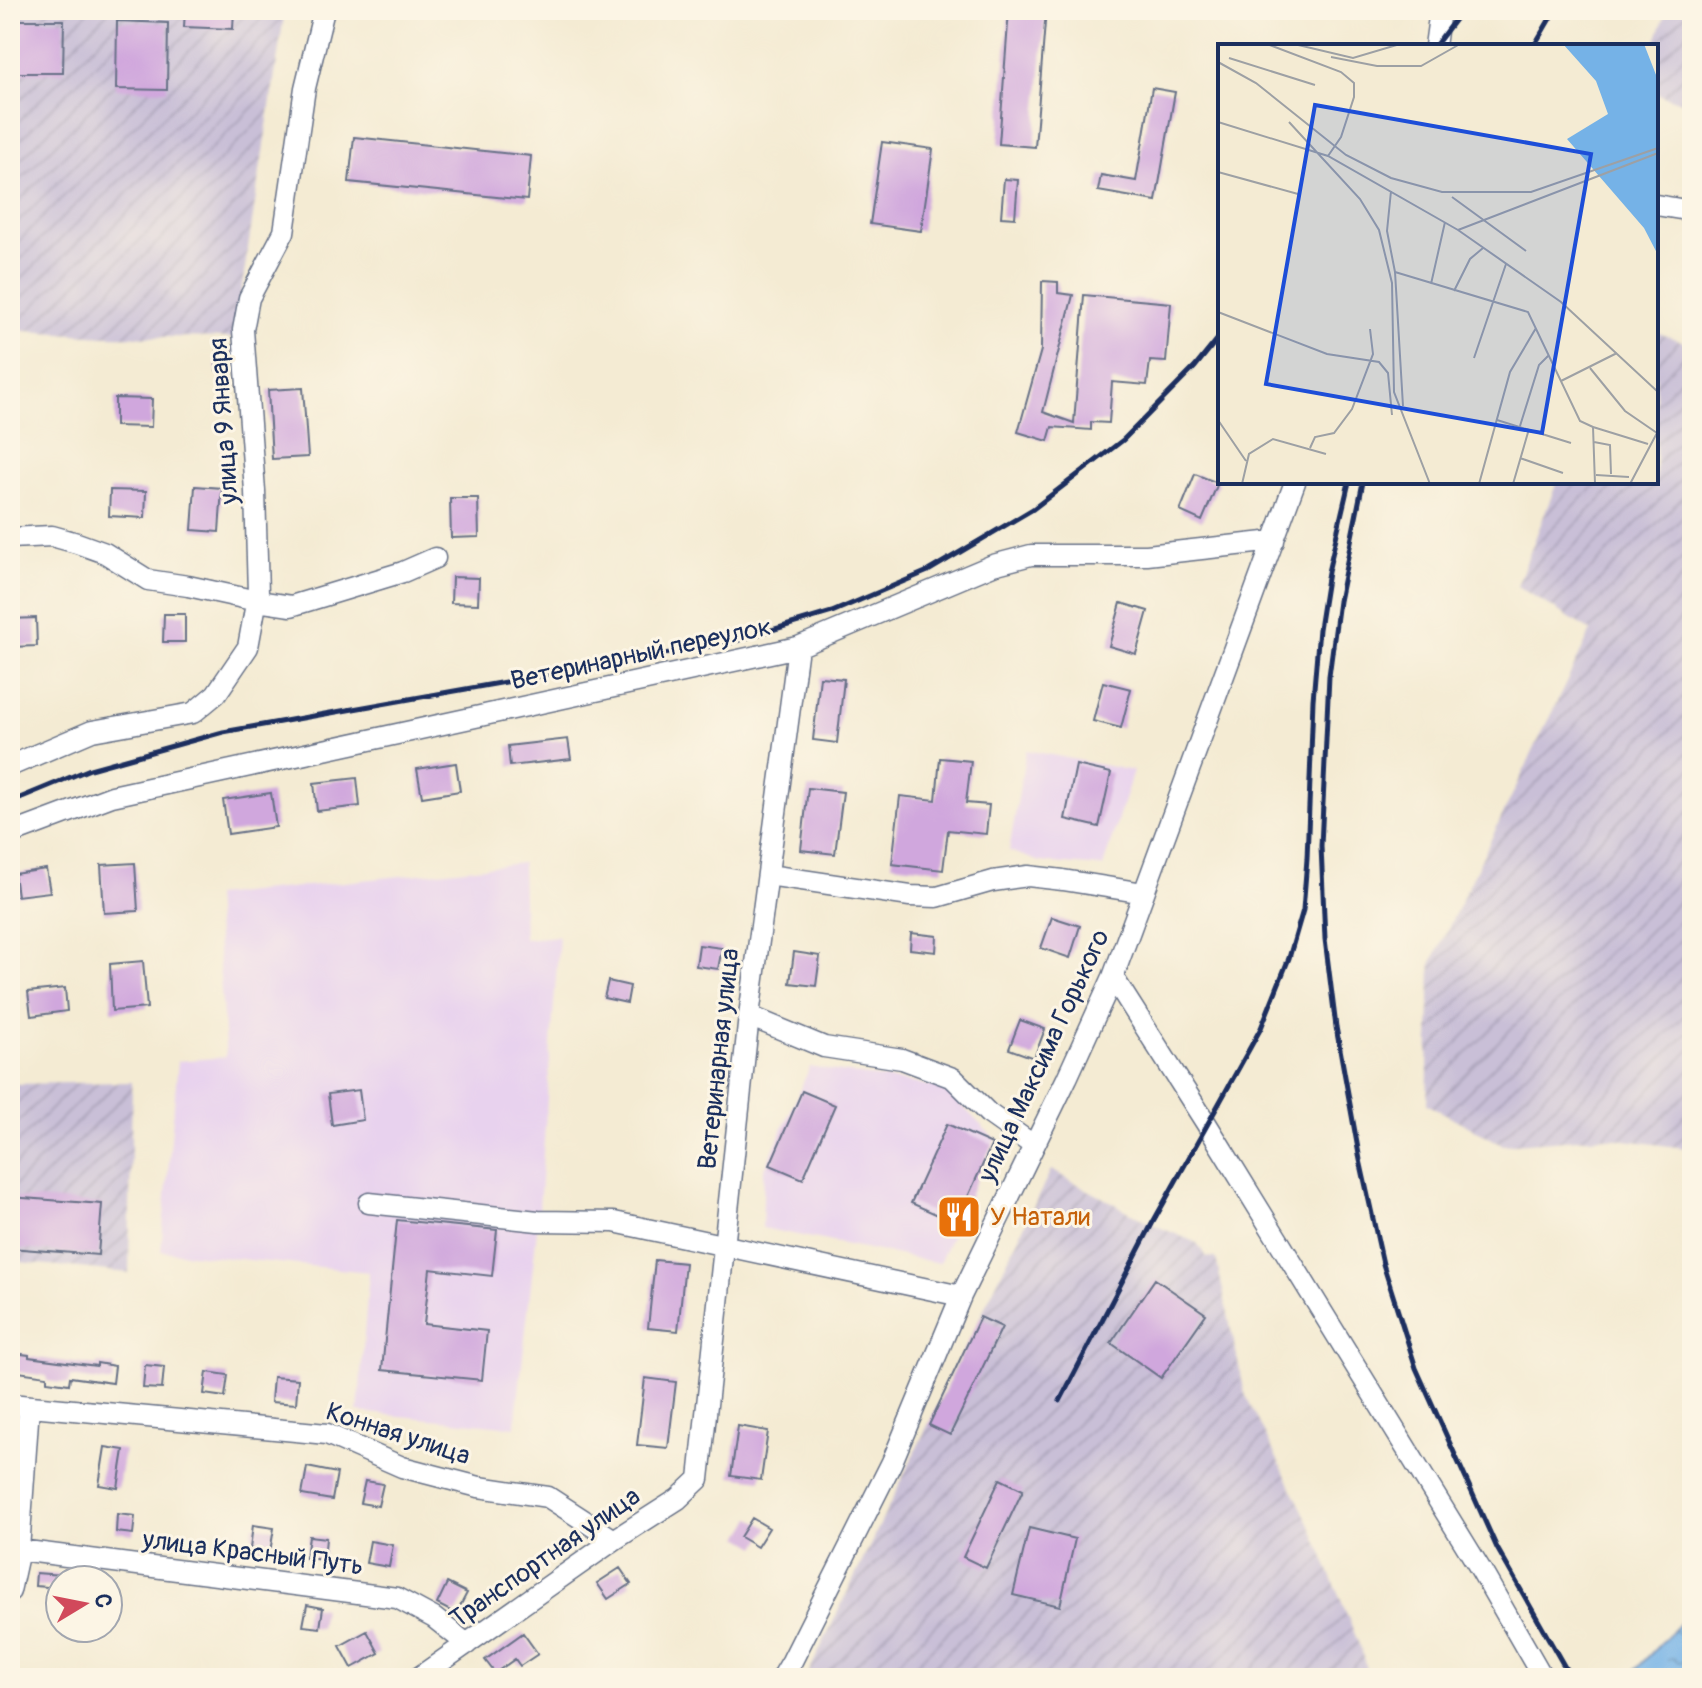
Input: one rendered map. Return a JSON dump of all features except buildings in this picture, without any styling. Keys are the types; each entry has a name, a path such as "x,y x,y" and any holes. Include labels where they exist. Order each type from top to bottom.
{"street":[{"name":"улица 9 Января","path":"10,766 92,731 193,713 216,694 248,647 258,593 255,491 243,330 249,298 284,232 305,88 324,10"},
{"path":"1435,44 1440,10"},
{"path":"1658,205 1692,211"},
{"name":"улица Максима Горького","path":"782,1678 892,1462 961,1296 1113,977 1294,484"},
{"path":"10,538 52,536 105,553 148,580 291,606 403,572 435,558"},
{"name":"Ветеринарный переулок","path":"16,832 112,796 798,647 993,565 1031,555 1147,555 1274,541"},
{"name":"Ветеринарная улица","path":"699,1479 749,1016 798,647"},
{"path":"768,875 910,896 937,897 993,881 1028,876 1144,893"},
{"path":"1113,977 1481,1570 1543,1678"},
{"path":"749,1016 824,1047 902,1059 953,1078 988,1113 1033,1145"},
{"path":"369,1203 538,1221 614,1222 961,1296"},
{"path":"10,1591 19,1550 20,1405"},
{"name":"Конная улица","path":"20,1405 327,1434 402,1467 479,1487 548,1497 614,1540"},
{"name":"Транспортная улица","path":"418,1678 614,1540 678,1499 699,1479"},
{"name":"улица Красный Путь","path":"19,1550 397,1598 434,1618 467,1644"}],"shaded area":[{"path":"10,10 285,10 234,338 104,336 10,330"},
{"path":"1667,10 1692,10 1692,106 1658,94 1658,44 1655,44"},
{"path":"1658,333 1692,345 1692,411 1682,442 1692,447 1692,1149 1602,1137 1503,1145 1427,1104 1431,964 1591,631 1517,586 1556,484 1658,484"},
{"path":"1026,750 1133,771 1103,867 1040,862 1009,851"},
{"path":"522,863 524,939 559,936 538,1221 515,1427 358,1412 369,1272 161,1251 178,1061 226,1057 214,896"},
{"path":"810,1067 944,1088 995,1139 939,1263 762,1228 764,1170"},
{"path":"132,1082 129,1273 10,1261 10,1084"},
{"path":"1051,1170 1152,1224 1197,1243 1207,1257 1216,1258 1245,1394 1314,1533 1364,1657 1369,1678 806,1678"}],"water":[{"path":"1692,1610 1692,1678 1628,1678"}],"railway":[{"path":"1436,44 1462,10"},
{"path":"1535,44 1555,10"},
{"path":"10,802 90,769 223,732 732,642 832,612 928,571 1033,509 1123,440 1195,367 1218,338"},
{"path":"1060,1401 1152,1224 1261,1028 1289,958 1303,910 1319,629 1328,572 1349,484"},
{"path":"1363,484 1339,601 1329,676 1321,846 1325,939 1336,1027 1383,1264 1416,1368 1497,1548 1571,1678"}],"place":[{"name":"У Натали","path":"959,1217"}]}
